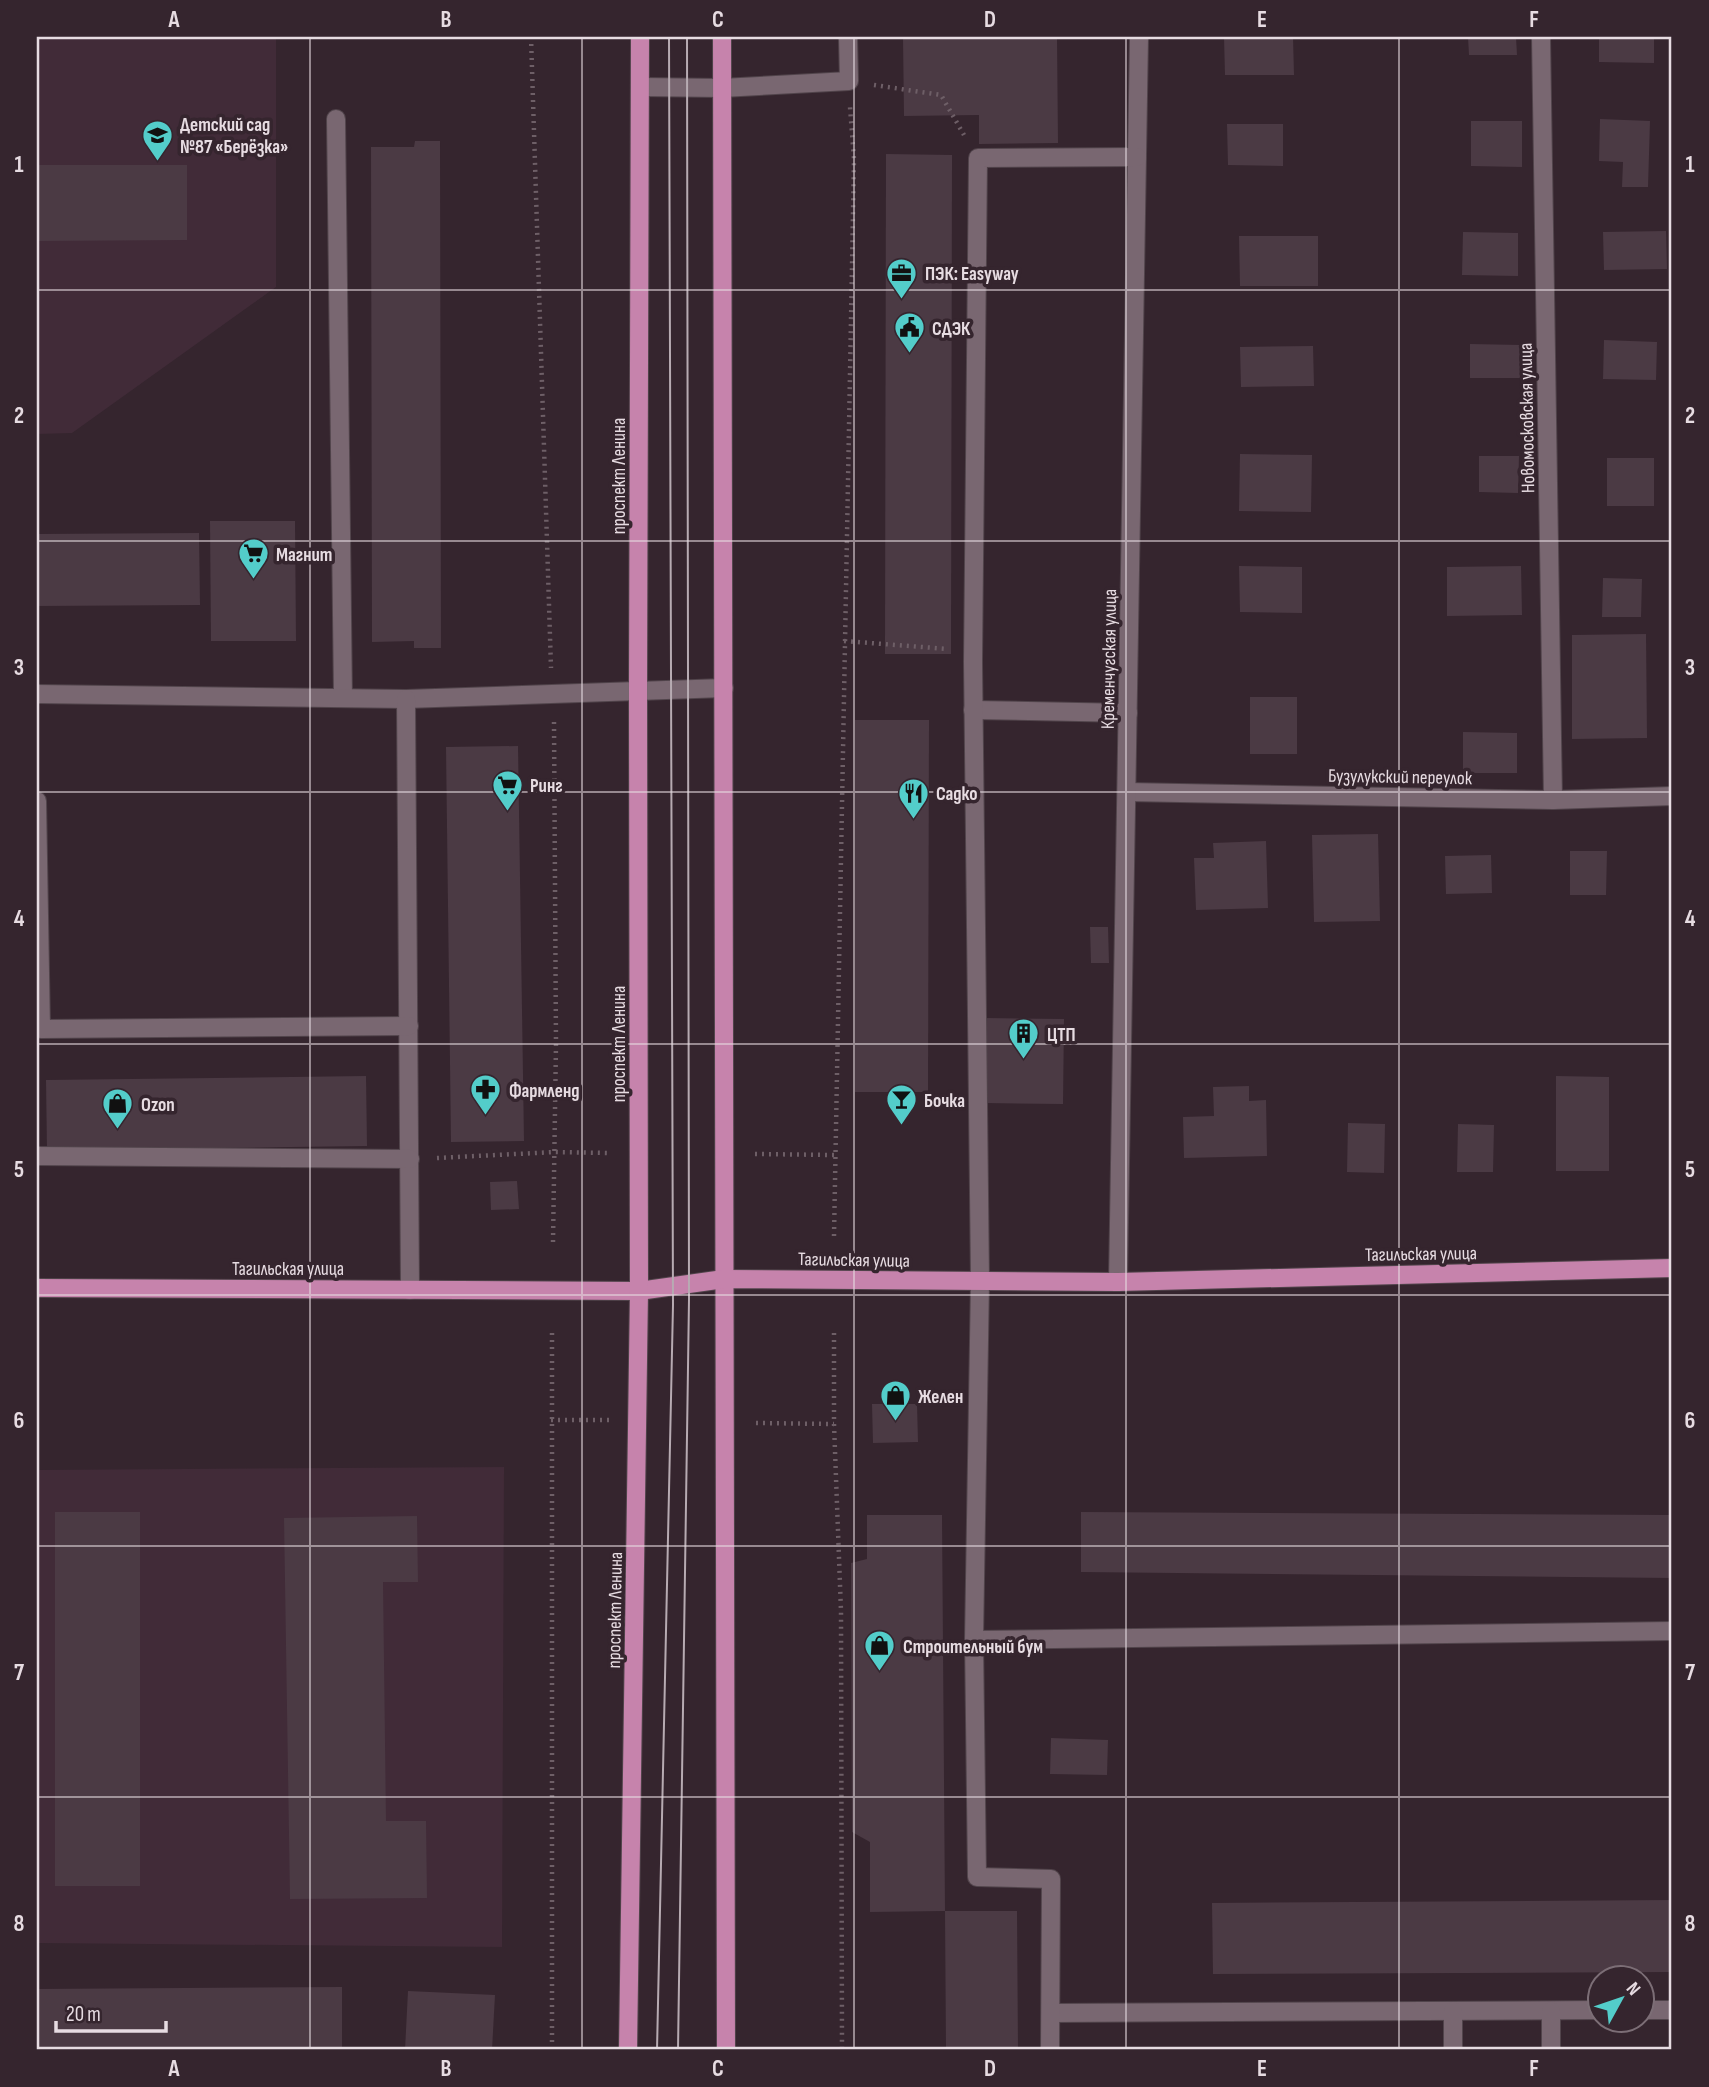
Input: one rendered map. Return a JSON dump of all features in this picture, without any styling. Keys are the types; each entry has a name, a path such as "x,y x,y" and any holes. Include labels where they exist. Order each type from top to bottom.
{"main road":[{"name":"проспект Ленина","path":"628,2050 639,1291 640,37"},
{"path":"722,37 726,2050"},
{"name":"Тагильская улица","path":"37,1288 639,1291 724,1279 1118,1282 1672,1268"}],"street":[{"path":"641,87 722,88 849,81 848,37"},
{"name":"Кременчугская улица","path":"1118,1282 1139,37"},
{"name":"Новомосковская улица","path":"1541,37 1553,800"},
{"path":"336,119 343,698"},
{"path":"1051,2050 1051,1879 977,1877 974,1640 980,1281 973,650 978,158 1137,157"},
{"path":"37,694 406,699 724,688"},
{"path":"406,699 410,1290"},
{"path":"974,710 1128,713"},
{"name":"Бузулукский переулок","path":"1127,792 1553,800 1672,796"},
{"path":"37,801 41,1029 409,1027"},
{"path":"37,1156 410,1159"},
{"path":"974,1640 1672,1632"},
{"path":"1051,2013 1586,2010"},
{"path":"1452,2050 1453,2011"},
{"path":"1551,2011 1551,2050"}],"path":[{"path":"531,37 552,693 556,1044 553,1242"},
{"path":"834,1236 854,159 849,81 941,95 978,158"},
{"path":"844,641 973,650"},
{"path":"410,1159 555,1152 611,1153"},
{"path":"755,1154 834,1155"},
{"path":"552,1333 552,2050"},
{"path":"834,1333 834,1424 841,1611 842,2050"},
{"path":"551,1420 610,1420"},
{"path":"756,1423 834,1424"}],"shaded area":[{"name":"Детский сад №87 «Берёзка»","path":"37,37 276,37 276,287 72,433 37,434"},
{"path":"504,1467 502,1947 37,1943 37,1470"}],"building":[{"path":"903,37 1057,37 1058,143 979,144 979,115 904,116"},
{"path":"1224,37 1293,37 1294,75 1225,75"},
{"path":"1468,37 1516,37 1517,55 1469,55"},
{"path":"1599,37 1654,37 1654,63 1599,62"},
{"path":"1600,119 1650,121 1648,187 1622,187 1623,162 1599,161"},
{"path":"1471,121 1522,121 1522,167 1471,166"},
{"path":"1227,124 1283,124 1283,166 1228,165"},
{"path":"415,141 440,141 441,648 414,648 414,641 372,642 371,147 414,147"},
{"path":"886,154 952,155 951,654 885,654"},
{"path":"37,165 187,165 187,240 37,241"},
{"path":"1666,231 1667,269 1604,270 1603,232"},
{"path":"1463,232 1518,233 1518,276 1462,275"},
{"path":"1239,236 1318,236 1318,286 1240,286"},
{"path":"1604,340 1657,342 1656,380 1603,379"},
{"path":"1470,344 1521,345 1521,378 1470,378"},
{"path":"1313,346 1314,386 1241,387 1240,347"},
{"path":"1240,454 1312,455 1311,512 1239,511"},
{"path":"1479,456 1519,456 1518,493 1479,492"},
{"path":"1607,458 1654,458 1654,506 1607,506"},
{"name":"Магнит","path":"210,521 295,521 296,641 211,641"},
{"path":"199,533 200,605 37,606 37,534"},
{"path":"1239,566 1302,567 1302,613 1240,612"},
{"path":"1521,566 1522,615 1447,616 1447,567"},
{"path":"1603,578 1642,579 1641,617 1602,617"},
{"path":"1646,634 1647,738 1572,739 1572,635"},
{"path":"1250,697 1297,697 1297,754 1250,754"},
{"path":"855,720 929,720 928,1092 855,1092"},
{"path":"1463,732 1517,733 1517,773 1463,773"},
{"path":"518,746 524,1141 451,1142 446,747"},
{"path":"1378,834 1380,921 1314,922 1312,835"},
{"path":"1266,841 1268,908 1196,910 1194,858 1214,858 1213,843"},
{"path":"1570,851 1607,851 1606,895 1570,895"},
{"path":"1491,855 1492,893 1446,894 1445,856"},
{"path":"1090,927 1108,927 1109,963 1091,963"},
{"name":"ЦТП","path":"985,1018 1064,1019 1063,1104 984,1103"},
{"path":"366,1076 367,1146 47,1150 46,1080"},
{"path":"1556,1076 1609,1077 1609,1171 1556,1171"},
{"path":"1249,1086 1249,1101 1266,1100 1267,1156 1184,1158 1183,1117 1214,1116 1213,1087"},
{"path":"1348,1123 1385,1124 1384,1173 1347,1172"},
{"path":"1458,1124 1494,1125 1493,1172 1457,1172"},
{"path":"517,1181 519,1209 491,1210 490,1182"},
{"name":"Желен","path":"872,1404 917,1404 918,1442 873,1443"},
{"path":"55,1512 140,1512 140,1886 55,1886"},
{"path":"1081,1512 1672,1515 1672,1578 1081,1572"},
{"path":"867,1515 942,1515 945,1911 870,1912 870,1842 852,1832 851,1563 867,1559"},
{"path":"417,1516 418,1582 383,1582 386,1821 426,1821 427,1898 290,1899 284,1518"},
{"path":"1051,1738 1108,1740 1107,1775 1050,1774"},
{"path":"1672,1900 1672,1972 1656,1972 1656,1965 1586,1965 1586,1972 1213,1974 1212,1903"},
{"path":"945,1911 1017,1911 1018,2050 946,2050"},
{"path":"342,1987 342,2050 37,2050 37,1989"},
{"path":"408,1991 495,1995 492,2050 405,2050"}],"tram line":[{"path":"657,2050 673,1305 669,37"},
{"path":"678,2050 689,1299 687,37"}],"place":[{"name":"Детский сад №87 «Берёзка»","path":"157,162"},
{"name":"ПЭК: Easyway","path":"902,300"},
{"name":"СДЭК","path":"909,355"},
{"name":"Магнит","path":"253,581"},
{"name":"Ринг","path":"507,812"},
{"name":"Садко","path":"913,820"},
{"name":"ЦТП","path":"1024,1061"},
{"name":"Фармленд","path":"486,1117"},
{"name":"Бочка","path":"901,1127"},
{"name":"Ozon","path":"118,1131"},
{"name":"Желен","path":"895,1423"},
{"name":"Строительный бум","path":"880,1673"}]}
